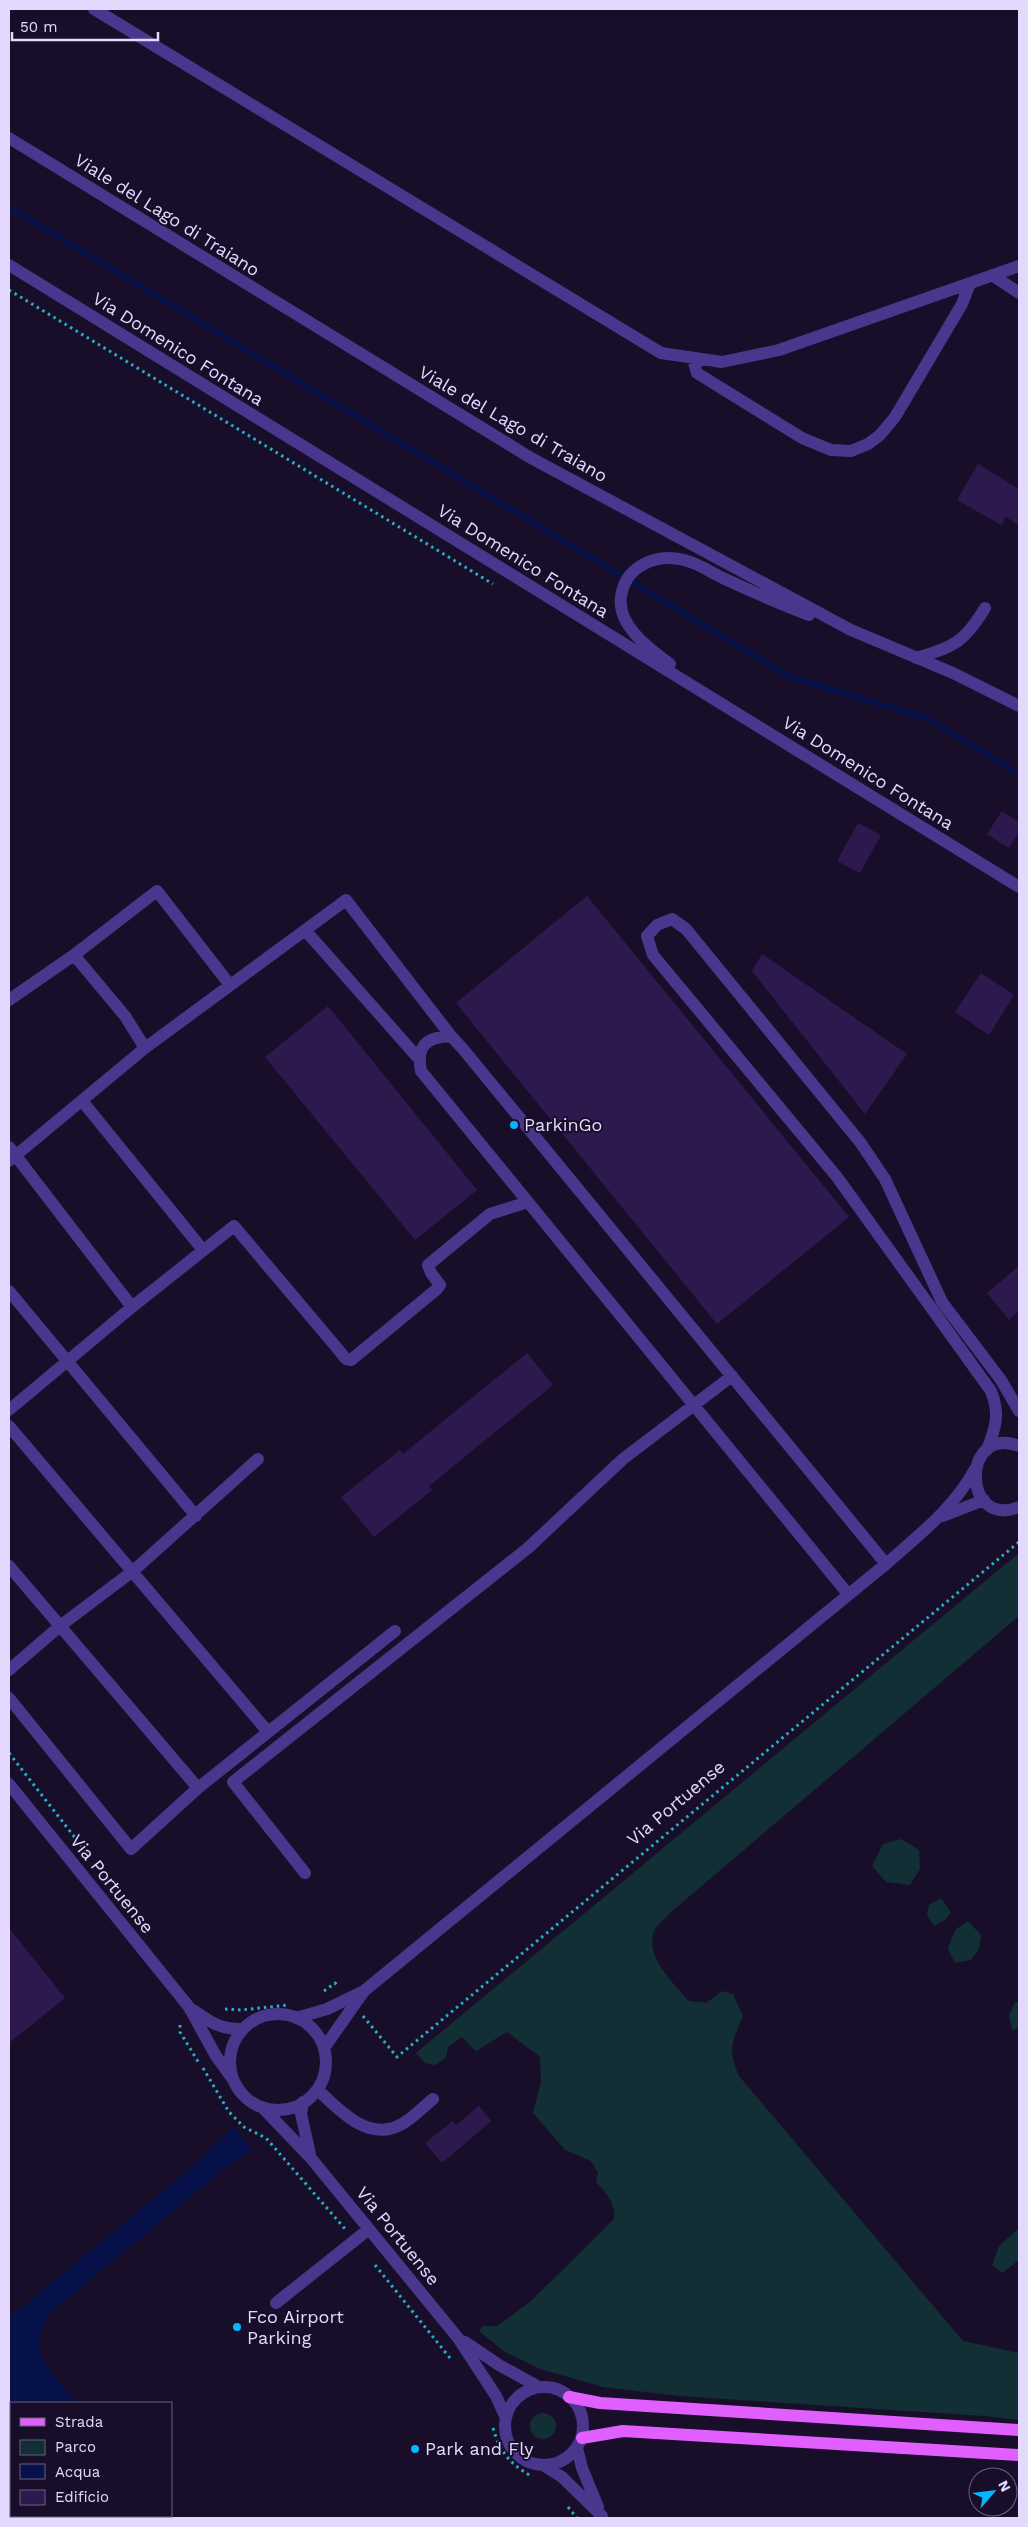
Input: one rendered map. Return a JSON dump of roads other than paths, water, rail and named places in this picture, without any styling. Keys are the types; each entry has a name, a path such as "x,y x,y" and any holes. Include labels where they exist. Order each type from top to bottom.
{"main road":[{"path":"569,2397 600,2402 1019,2430"},
{"path":"579,2443 623,2430 1019,2455"}],"street":[{"path":"94,9 661,353 722,362 779,350 1019,266"},
{"name":"Viale del Lago di Traiano","path":"9,138 531,458 851,630 953,672 1019,706"},
{"name":"Via Domenico Fontana","path":"9,265 1019,887"},
{"path":"992,275 1019,293"},
{"path":"693,359 697,373 802,438 832,450 852,451 874,439 895,418 962,304 970,283"},
{"path":"722,704 644,645 630,628 621,610 624,587 639,565 659,558 684,560 774,602 851,630"},
{"path":"916,658 950,648 972,629 984,608"},
{"path":"9,1000 74,955 157,891 230,985"},
{"path":"132,1307 11,1155 82,1102 145,1048 346,900 451,1036 886,1564"},
{"path":"296,2018 327,2009 364,1991 886,1564 939,1518 964,1490 980,1458 987,1450 995,1428 997,1405 991,1390 837,1177 653,955 647,936 657,925 672,919 686,929 860,1142 885,1179 942,1302 1001,1380 1019,1411"},
{"path":"305,930 419,1059"},
{"path":"74,955 125,1016 145,1048"},
{"path":"451,1036 436,1037 424,1044 419,1059 421,1072 848,1594"},
{"path":"82,1102 203,1250"},
{"path":"9,1410 132,1307 234,1226 346,1359 351,1360 440,1285 428,1266 490,1214 528,1202"},
{"path":"9,1291 196,1516"},
{"path":"305,1873 233,1782 528,1548 623,1459 732,1376"},
{"path":"9,1426 268,1732"},
{"path":"987,1450 1007,1443 1019,1446"},
{"path":"9,1670 60,1626 133,1571 258,1459"},
{"path":"975,1468 974,1480 984,1500 1003,1510 1019,1507"},
{"path":"939,1518 967,1505 984,1500"},
{"path":"9,1566 198,1788"},
{"path":"9,1698 132,1849 198,1788 395,1631"},
{"name":"Via Portuense","path":"9,1784 189,2007 216,2056 234,2081"},
{"path":"324,2048 364,1991"},
{"name":"Via Portuense","path":"189,2007 216,2027 229,2030 243,2029"},
{"path":"282,2014 296,2018 309,2026 319,2037 324,2048 324,2073 318,2090 303,2102 290,2108 276,2110 262,2107 245,2097 234,2081 230,2067 235,2040 243,2029 254,2020 268,2015 282,2014"},
{"path":"318,2090 343,2114 360,2125 383,2130 401,2124 433,2099"},
{"name":"Via Portuense","path":"303,2102 301,2114 310,2156"},
{"name":"Via Portuense","path":"262,2107 310,2156 458,2338 496,2396 506,2418"},
{"path":"276,2304 369,2230"},
{"name":"Via Portuense","path":"458,2338 499,2366 540,2388"},
{"path":"540,2388 557,2390 569,2397 581,2413 583,2421 579,2443 591,2493 603,2517 562,2477 543,2466 530,2463 518,2455 510,2445 506,2432 506,2418 509,2409 522,2394 540,2388"},
{"path":"543,2466 562,2461 579,2443"}],"water":[{"path":"234,2126 252,2150 225,2168 49,2314 42,2328 41,2352 51,2372 76,2402 10,2402 10,2438 9,2318 204,2157"}],"waterway":[{"path":"9,207 790,677 927,718 1019,774"}],"place":[{"name":"ParkinGo","path":"514,1125"},
{"name":"Fco Airport Parking","path":"237,2327"},
{"name":"Park and Fly","path":"415,2449"}]}
